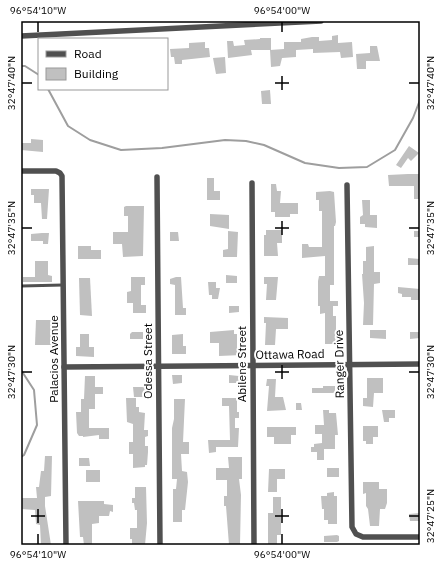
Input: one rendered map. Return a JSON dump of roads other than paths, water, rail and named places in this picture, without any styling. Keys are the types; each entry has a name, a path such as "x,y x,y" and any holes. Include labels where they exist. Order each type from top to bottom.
{"street":[{"path":"21,36 321,21"},
{"name":"Palacios Avenue","path":"21,171 60,173 62,176 66,545"},
{"name":"Odessa Street","path":"157,177 160,545"},
{"name":"Abilene Street","path":"252,183 254,545"},
{"name":"Ranger Drive","path":"347,185 352,527 356,534 363,537 388,537"},
{"name":"Ottawa Road","path":"64,367 420,364"},
{"path":"388,545 388,537 420,537"}],"lane":[{"path":"21,286 63,285"}],"waterway":[{"path":"21,66 25,66 38,74"},
{"path":"49,90 68,126 90,140 121,150 162,148 225,140 246,141 264,145 305,163 339,168 367,167 395,150 413,118 420,100"},
{"path":"21,370 34,390 37,425 24,455 21,457"}]}
